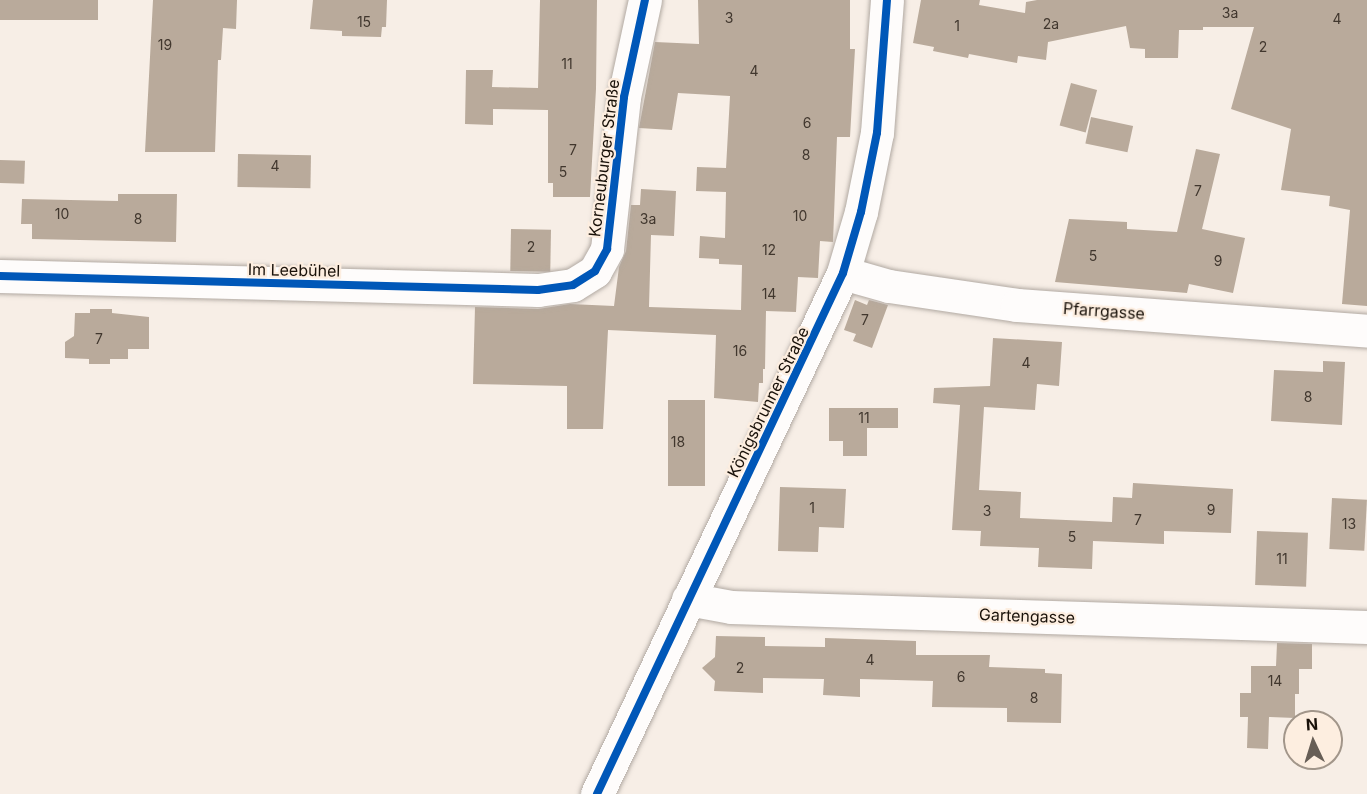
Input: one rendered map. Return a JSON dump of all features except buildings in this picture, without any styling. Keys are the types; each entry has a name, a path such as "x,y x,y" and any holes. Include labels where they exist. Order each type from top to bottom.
{"street":[{"name":"Korneuburger Straße","path":"586,279 596,271 607,249 624,97 645,0"},
{"name":"Königsbrunner Straße","path":"597,794 843,273 856,231 877,133 887,0"},
{"name":"Pfarrgasse","path":"843,273 890,286 1017,304 1367,331"},
{"name":"Im Leebühel","path":"0,276 538,290 558,289 586,279"},
{"name":"Gartengasse","path":"688,599 731,607 1367,627"}],"cycle path":[{"path":"0,276 538,290 573,285 595,271 607,249 624,97 645,0"},
{"path":"597,794 843,273 861,212 877,133 887,0"}]}
